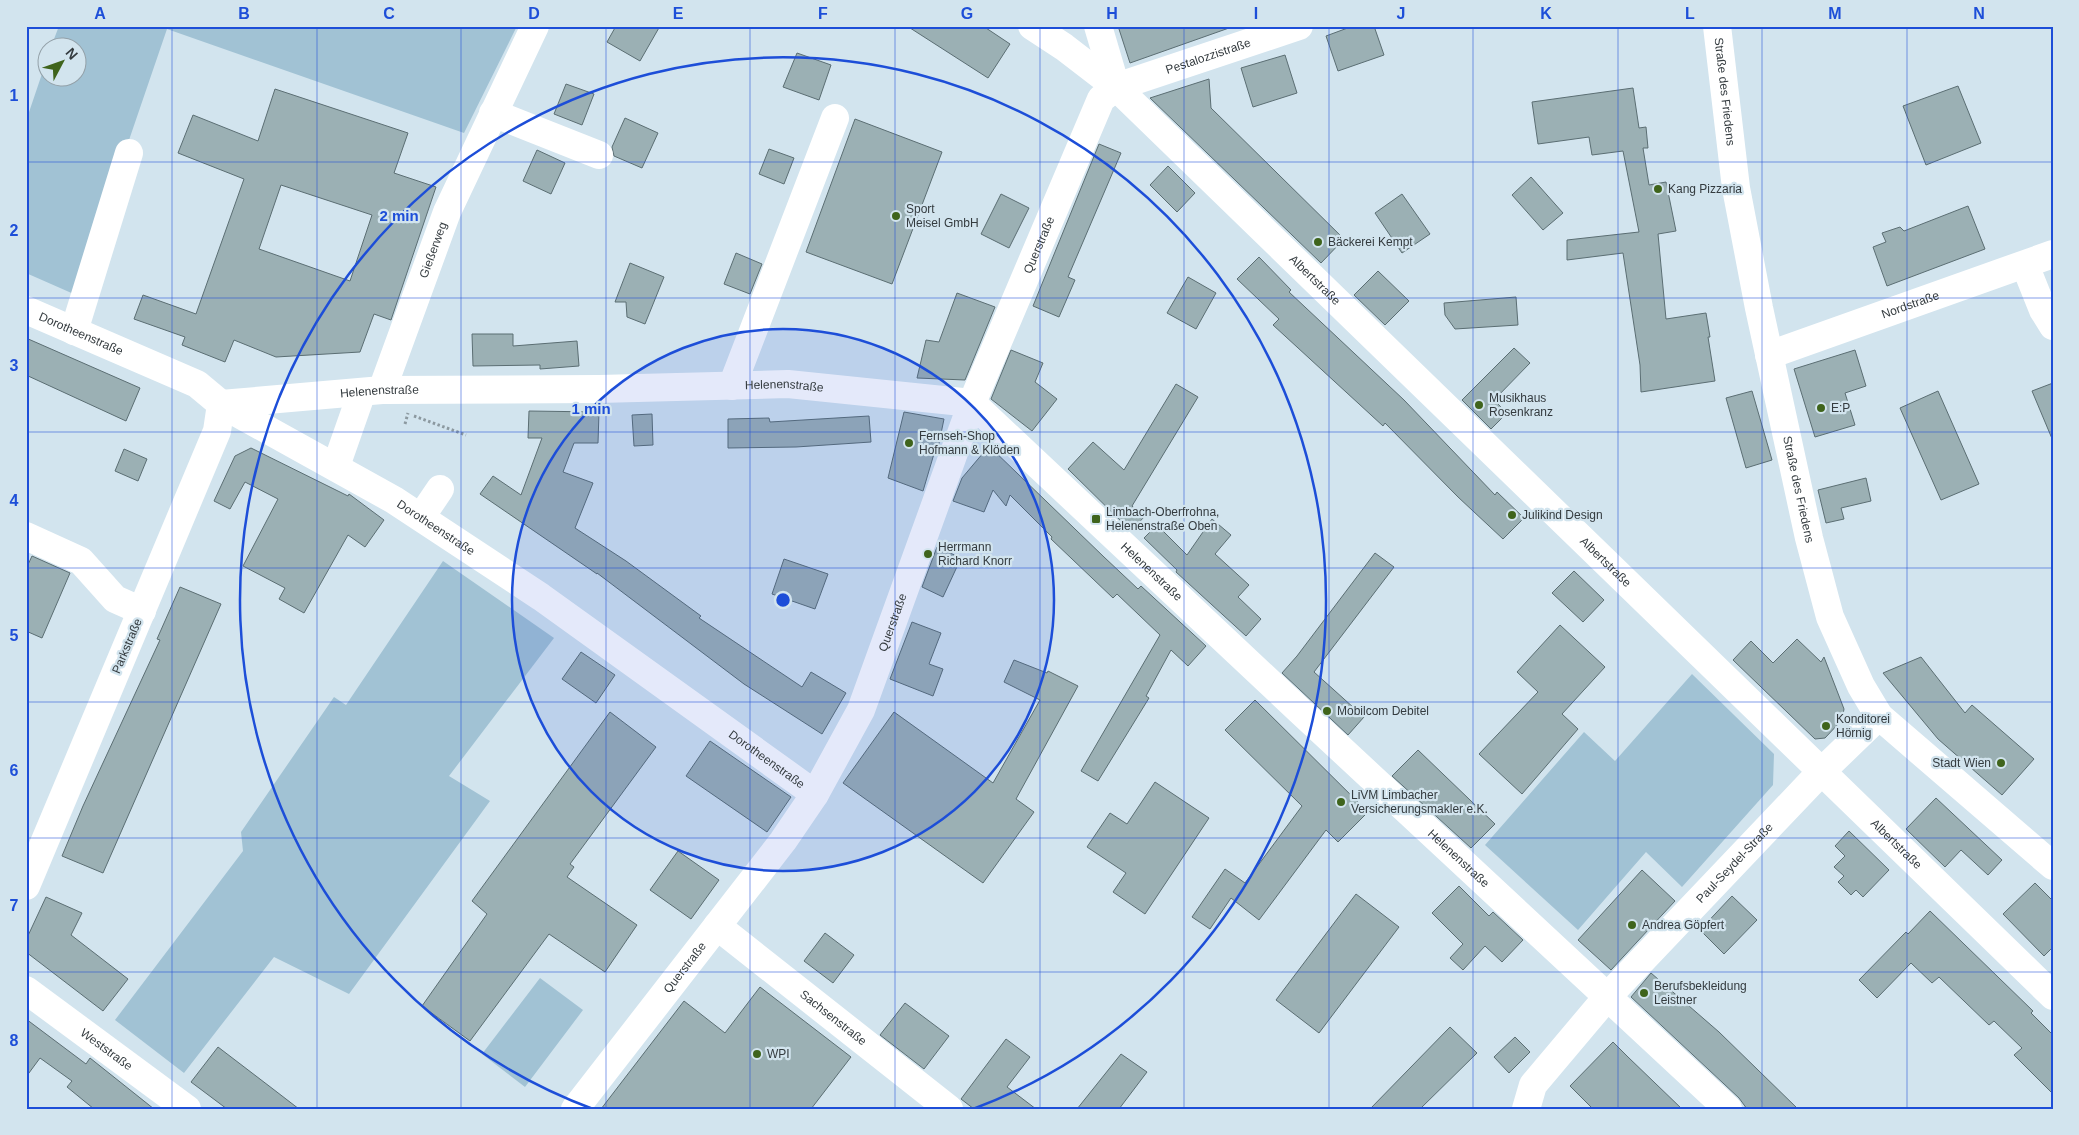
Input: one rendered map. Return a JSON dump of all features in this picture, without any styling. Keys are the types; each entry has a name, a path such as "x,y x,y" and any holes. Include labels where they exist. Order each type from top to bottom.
{"street":[{"name":"Gießerweg","path":"336,466 372,391 447,212 535,26"},
{"name":"Albertstraße","path":"1032,26 1064,47 1116,86 2053,996"},
{"path":"1098,26 1116,86"},
{"name":"Pestalozzistraße","path":"1116,86 1299,26"},
{"name":"Straße des Friedens","path":"1717,26 1736,188 1769,356 1809,538 1830,617 1861,686 1879,716 2053,866"},
{"name":"Querstraße","path":"575,1109 782,841 815,794 860,710 972,403 1101,99 1116,86"},
{"path":"493,113 598,155"},
{"path":"732,386 835,118"},
{"path":"74,331 129,153"},
{"name":"Nordstraße","path":"1769,356 2053,254"},
{"path":"2025,265 2043,310 2053,326"},
{"name":"Dorotheenstraße","path":"26,310 197,384 221,404 336,466 420,517 541,597 815,794"},
{"name":"Helenenstraße","path":"221,404 372,391 599,389 788,384 972,403 1728,1109"},
{"name":"Parkstraße","path":"26,886 217,431 221,404"},
{"path":"420,517 440,489"},
{"path":"26,536 81,560 115,599 142,611"},
{"name":"Paul-Seydel-Straße","path":"1526,1109 1533,1085 1608,996 1821,772 1879,716"},
{"name":"Sachsenstraße","path":"718,926 949,1109"},
{"name":"Weststraße","path":"26,990 187,1109"}],"path":[{"path":"409,414 466,435"}],"shaded area":[{"path":"59,26 517,26 464,133 167,29 76,295 26,273 26,121 38,86 38,88 88,88 88,38 54,38"},
{"path":"443,561 554,638 449,776 490,801 349,994 274,957 184,1073 115,1020 243,851 241,832 334,697 346,705"},
{"path":"1692,674 1774,754 1773,785 1682,887 1646,852 1578,930 1485,845 1584,732 1615,761"},
{"path":"540,978 583,1010 525,1087 482,1054"}],"building":[{"path":"616,26 660,26 640,61 607,42"},
{"path":"907,26 983,26 1010,44 988,78"},
{"path":"1118,26 1229,26 1229,28 1130,63"},
{"path":"1353,26 1374,26 1384,55 1338,71 1326,36"},
{"path":"797,53 831,65 819,100 783,87"},
{"path":"1285,55 1297,93 1253,107 1241,68"},
{"path":"1209,79 1211,108 1344,239 1321,263 1150,98"},
{"path":"566,84 594,94 582,125 554,114"},
{"path":"1958,86 1981,143 1926,165 1903,106"},
{"path":"1633,88 1639,128 1646,127 1648,148 1643,148 1649,185 1666,182 1676,231 1658,234 1666,319 1706,313 1715,381 1641,392 1640,365 1623,253 1567,260 1567,240 1639,232 1623,151 1592,155 1589,137 1538,144 1532,102"},
{"path":"275,89 408,133 394,173 436,187 391,320 374,314 360,352 276,357 234,340 225,362 182,345 185,337 134,319 143,295 196,314 244,179 178,153 193,115 258,141","holes":["281,185 372,215 350,281 259,249"]},
{"path":"625,118 658,133 642,168 614,156 612,147"},
{"path":"855,119 942,152 892,284 806,252"},
{"path":"1099,144 1121,153 1068,277 1075,280 1059,317 1033,306"},
{"path":"769,149 794,158 784,184 759,174"},
{"path":"537,150 565,163 551,194 523,181"},
{"path":"1168,166 1195,193 1177,212 1150,185"},
{"path":"1531,177 1563,213 1543,230 1512,195"},
{"path":"1001,194 1029,208 1009,248 981,234"},
{"path":"1402,194 1430,234 1402,253 1375,213"},
{"path":"1968,206 1985,249 1887,286 1873,247 1886,242 1882,233 1900,227 1904,231"},
{"path":"736,253 762,264 750,294 724,284"},
{"path":"1259,257 1291,290 1289,292 1404,400 1495,495 1497,492 1524,518 1503,539 1458,497 1385,423 1383,426 1273,325 1279,319 1237,279"},
{"path":"630,263 664,277 645,324 627,317 626,302 615,302"},
{"path":"1378,271 1409,301 1385,325 1354,295"},
{"path":"1188,277 1216,293 1196,329 1167,313"},
{"path":"957,293 995,307 965,380 917,378 926,340 939,342"},
{"path":"1516,297 1518,325 1455,329 1445,315 1444,303"},
{"path":"472,334 513,334 513,346 577,341 579,366 540,369 540,365 473,366"},
{"path":"26,338 140,388 126,421 26,375"},
{"path":"1514,348 1530,363 1494,400 1507,413 1491,429 1462,400"},
{"path":"1011,350 1043,363 1035,382 1057,399 1032,431 991,399"},
{"path":"1855,350 1866,386 1845,393 1855,425 1815,437 1794,369"},
{"path":"2053,383 2053,441 2032,391"},
{"path":"1176,384 1198,397 1132,506 1144,517 1131,531 1068,469 1093,442 1124,470"},
{"path":"1752,391 1772,460 1746,468 1726,398"},
{"path":"1938,391 1979,484 1941,500 1900,408"},
{"path":"529,411 599,412 598,443 574,443 563,472 593,483 575,528 626,561 701,616 699,618 802,687 811,672 846,693 822,734 744,684 597,573 480,494 493,476 521,495 542,438 528,438"},
{"path":"904,412 944,419 938,448 936,447 923,491 888,478"},
{"path":"652,414 653,445 634,446 632,415"},
{"path":"869,416 871,442 796,447 728,448 728,419 769,418 770,422"},
{"path":"989,446 1138,589 1141,586 1206,646 1188,666 1171,650 1146,696 1149,698 1098,781 1081,771 1160,635 1117,594 1113,598 1051,539 1052,537 1010,495 1006,506 993,490 984,512 953,501 962,478"},
{"path":"251,448 348,496 349,494 384,520 365,547 348,535 304,613 279,599 285,588 243,566 278,499 245,482 230,509 214,501 235,456"},
{"path":"124,449 147,459 138,481 115,471"},
{"path":"1866,478 1871,501 1841,508 1844,519 1826,523 1818,490"},
{"path":"1212,519 1231,535 1215,554 1249,585 1238,597 1261,619 1246,636 1176,572 1177,570 1144,538 1157,525 1187,555"},
{"path":"937,547 961,558 943,597 922,587"},
{"path":"1375,553 1394,567 1314,672 1364,717 1348,735 1282,673"},
{"path":"32,556 70,573 42,638 26,631 26,569"},
{"path":"784,559 828,574 815,609 772,594"},
{"path":"1574,571 1604,600 1583,622 1552,593"},
{"path":"180,587 221,604 103,873 62,856 83,806 160,640 157,639"},
{"path":"912,622 941,633 929,664 943,669 933,696 890,679"},
{"path":"1560,625 1605,667 1562,714 1578,729 1522,794 1479,754 1538,692 1517,672"},
{"path":"1797,639 1821,662 1824,657 1844,709 1842,720 1825,738 1815,739 1733,660 1751,641 1773,663"},
{"path":"581,652 615,675 596,703 562,679"},
{"path":"1921,657 1965,713 1972,705 2034,759 2002,795 1938,739 1883,673"},
{"path":"1014,660 1047,673 1048,671 1078,686 1016,799 1034,812 983,883 843,783 894,712 993,783 1040,700 1004,682"},
{"path":"1255,700 1368,812 1338,842 1326,830 1259,920 1231,898 1210,929 1192,917 1225,869 1245,883 1302,806 1225,730"},
{"path":"610,712 656,747 570,864 574,867 567,877 637,925 605,972 549,934 470,1041 422,1006 487,914 472,901"},
{"path":"710,741 791,797 767,832 686,776"},
{"path":"1418,750 1495,824 1471,848 1392,776"},
{"path":"1155,782 1209,818 1145,914 1113,892 1126,873 1087,847 1110,813 1127,824"},
{"path":"1936,798 2002,860 1988,875 1961,850 1945,867 1906,829"},
{"path":"1849,831 1889,870 1863,897 1856,890 1851,895 1838,882 1844,876 1834,867 1845,856 1835,846"},
{"path":"678,851 719,880 691,919 650,890"},
{"path":"1642,870 1675,901 1611,970 1578,940"},
{"path":"2035,883 2053,901 2053,947 2044,956 2003,914"},
{"path":"1459,886 1489,916 1493,912 1523,940 1502,962 1485,946 1463,970 1450,958 1463,944 1432,913"},
{"path":"1356,894 1399,927 1319,1033 1276,1000"},
{"path":"1732,896 1757,920 1724,954 1700,930"},
{"path":"46,897 82,913 71,935 128,979 103,1011 26,952 26,940"},
{"path":"1930,911 2033,1011 2031,1013 2053,1035 2053,1094 2014,1055 2022,1048 1994,1021 1989,1025 1939,977 1932,983 1911,963 1877,998 1859,980 1906,932 1908,934"},
{"path":"825,933 854,955 833,983 804,961"},
{"path":"1651,973 1719,1032 1798,1109 1747,1109 1739,1098 1631,997"},
{"path":"760,987 851,1057 811,1109 601,1109 684,1001 725,1033"},
{"path":"905,1003 949,1036 924,1069 880,1035"},
{"path":"26,1019 86,1064 90,1058 154,1109 94,1109 67,1087 72,1081 40,1058 26,1077"},
{"path":"1450,1027 1477,1053 1420,1109 1370,1109"},
{"path":"1515,1037 1530,1052 1509,1073 1494,1057"},
{"path":"1006,1039 1030,1057 1007,1087 1036,1109 974,1109 961,1099"},
{"path":"1613,1042 1682,1109 1593,1109 1570,1086"},
{"path":"218,1047 299,1109 227,1109 191,1082"},
{"path":"1121,1054 1147,1072 1119,1109 1077,1109"}],"place":[{"name":"Kang Pizzaria","path":"1658,189"},
{"name":"Sport Meisel GmbH","path":"896,216"},
{"name":"Bäckerei Kempt","path":"1318,242"},
{"name":"Musikhaus Rosenkranz","path":"1479,405"},
{"name":"E:P","path":"1821,408"},
{"name":"Fernseh-Shop Hofmann & Klöden","path":"909,443"},
{"name":"Julikind Design","path":"1512,515"},
{"name":"Limbach-Oberfrohna, Helenenstraße Oben","path":"1096,519"},
{"name":"Herrmann Richard Knorr","path":"928,554"},
{"name":"Mobilcom Debitel","path":"1327,711"},
{"name":"Konditorei Hörnig","path":"1826,726"},
{"name":"Stadt Wien","path":"2001,763"},
{"name":"LiVM Limbacher Versicherungsmakler e.K.","path":"1341,802"},
{"name":"Andrea Göpfert","path":"1632,925"},
{"name":"Berufsbekleidung Leistner","path":"1644,993"},
{"name":"WPI","path":"757,1054"}]}
